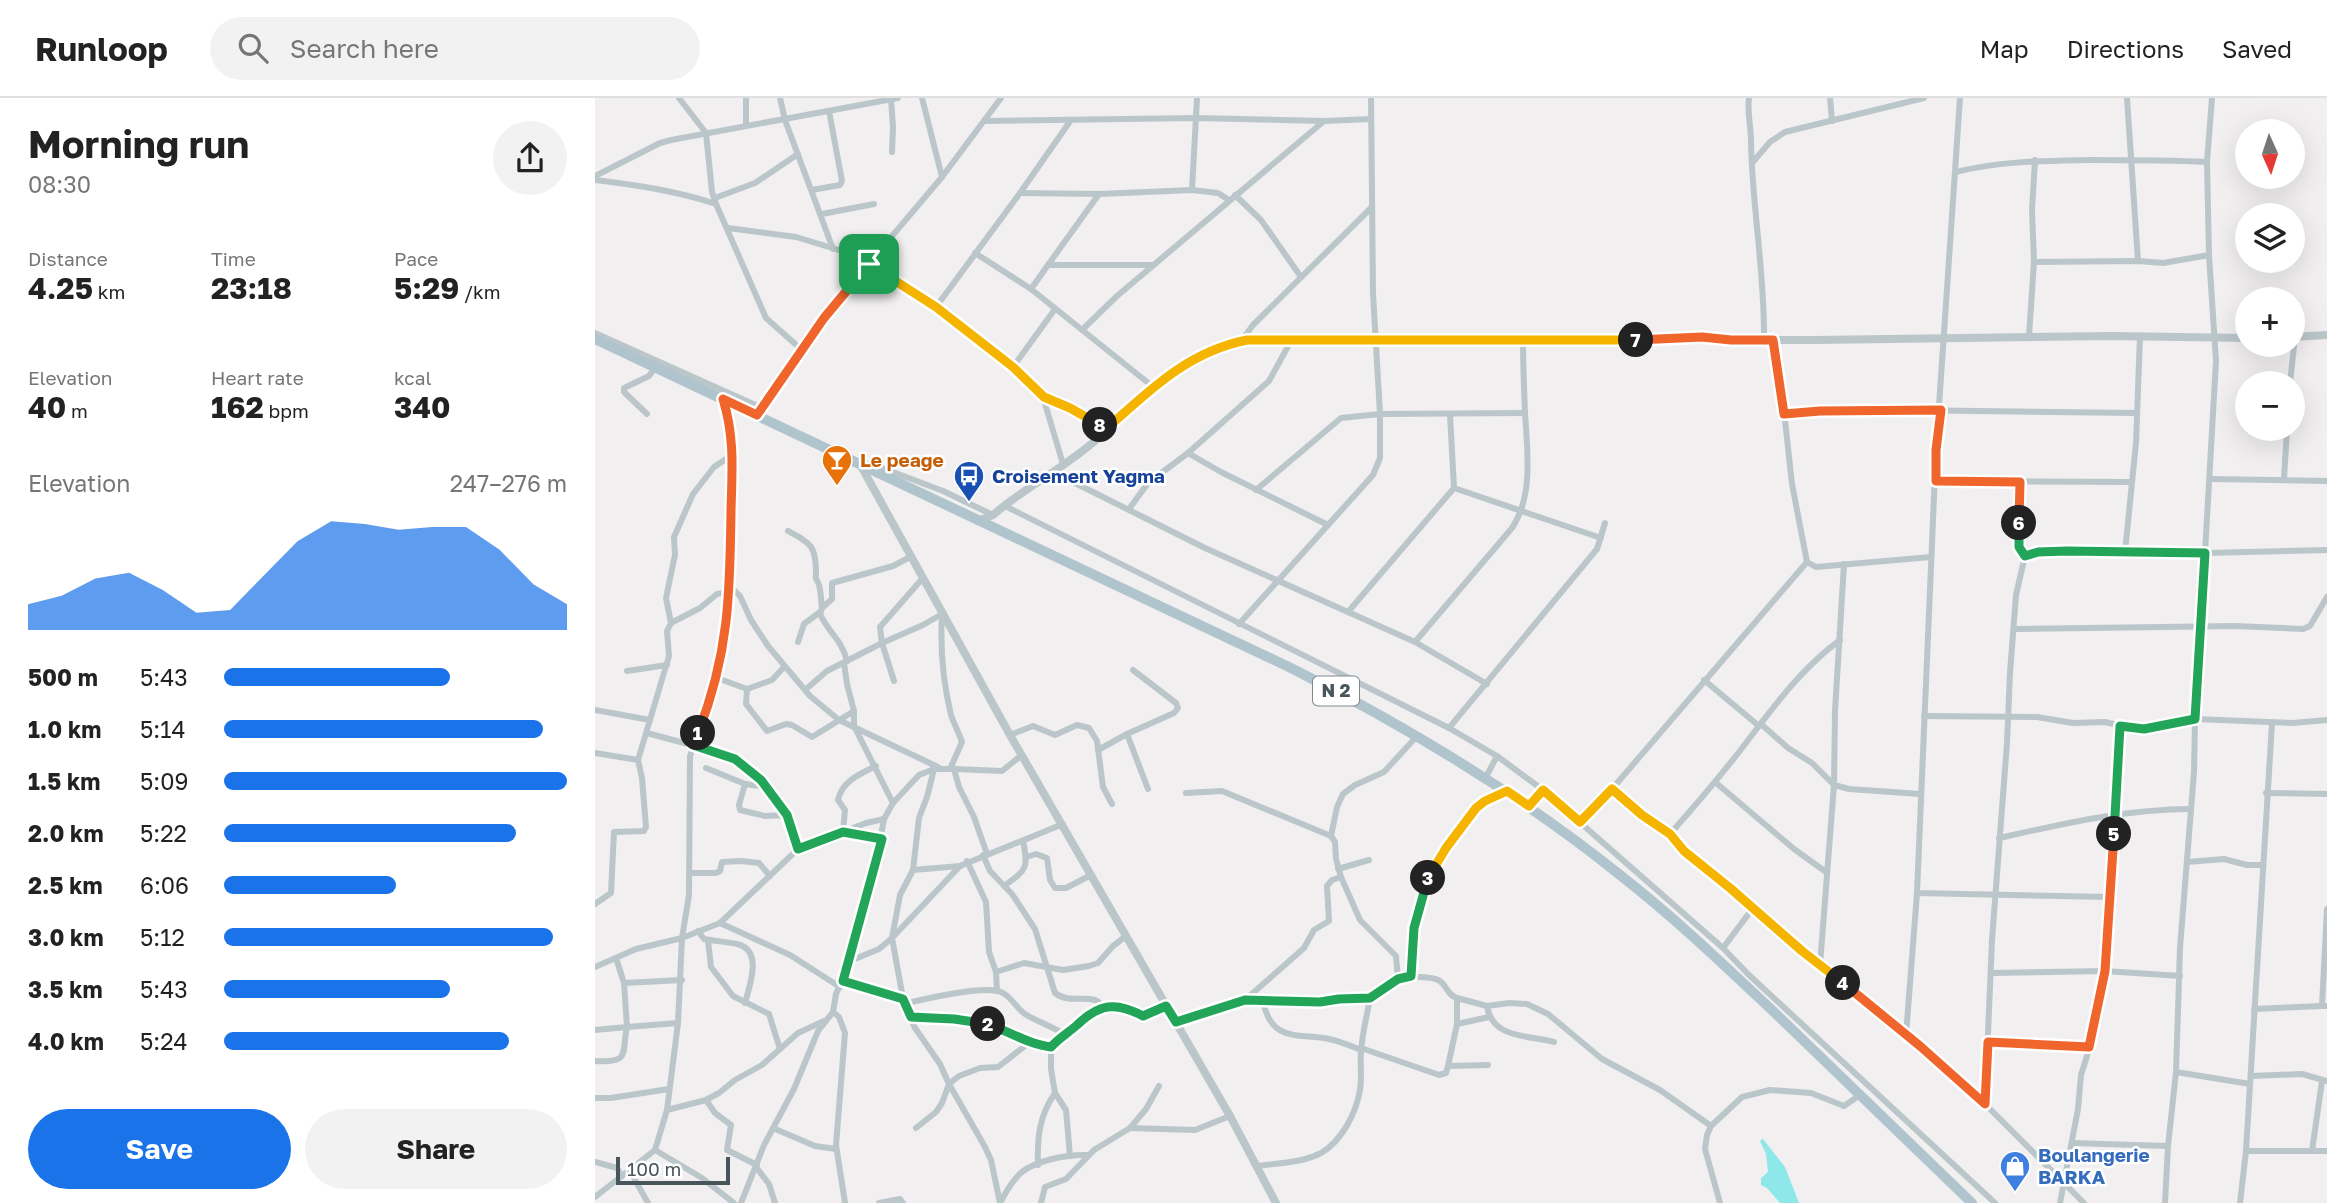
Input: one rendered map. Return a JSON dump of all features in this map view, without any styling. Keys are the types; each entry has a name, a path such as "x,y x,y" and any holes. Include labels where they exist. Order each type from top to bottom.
{"main road":[{"name":"N 2","path":"595,339 723,399 760,412 861,466 1289,667 1343,694 1486,777 1595,855 1665,912 1743,982 1972,1203"}],"street":[{"path":"679,98 706,133 715,201 766,318 802,349"},
{"path":"746,98 746,126"},
{"path":"780,98 785,120 833,249"},
{"path":"922,98 941,177"},
{"path":"595,333 760,412 833,306 941,177 1001,98"},
{"path":"1192,190 1197,98"},
{"path":"1239,624 1373,475 1378,465 1380,414 1373,293 1371,98"},
{"path":"1749,98 1747,113 1769,340 1784,414 1804,555 1807,562 1816,567 1931,557"},
{"path":"1830,98 1832,121"},
{"path":"1752,163 1776,136 1924,98"},
{"path":"1906,1035 1917,893 1936,450 1941,410 1960,98"},
{"path":"2127,98 2138,261"},
{"path":"2165,1203 2176,1072 2215,385 2207,162 2212,98"},
{"path":"595,178 660,143 894,99 892,152"},
{"path":"812,190 840,185 842,181 829,111"},
{"path":"985,121 1371,119"},
{"path":"936,307 1071,120"},
{"path":"1082,330 1153,265 1324,121"},
{"path":"595,178 715,201 755,183 798,154"},
{"path":"1956,172 1986,165 2035,160 2132,159 2207,162"},
{"path":"2029,337 2034,262 2032,210 2035,160"},
{"path":"1020,193 1099,194 1192,190 1232,197 1261,220 1301,277"},
{"path":"1031,289 1099,194"},
{"path":"822,214 874,204"},
{"path":"1242,340 1372,206"},
{"path":"728,228 796,237 870,262 936,307 1013,367 1044,397 1070,408 1106,429"},
{"path":"975,253 1031,289 1152,386"},
{"path":"2034,262 2163,263 2209,255"},
{"path":"1048,265 1153,265"},
{"path":"1013,367 1055,309"},
{"path":"2305,336 2327,335"},
{"path":"2125,552 2140,336"},
{"path":"978,521 1005,506 1098,439 1152,386 1172,371 1198,357 1242,340 2235,338"},
{"path":"1129,509 1148,483 1188,453 1269,381 1292,340"},
{"path":"1415,642 1512,528 1521,513 1528,446 1523,341"},
{"path":"647,414 624,392 624,388 649,376 655,368"},
{"path":"1044,397 1063,464"},
{"path":"595,1197 655,1150 667,1110 678,1023 690,873 688,769 693,745 717,678 730,589 731,425 723,399"},
{"path":"1784,414 1941,410 2136,413"},
{"path":"1256,490 1341,418 1380,414 1525,413"},
{"path":"1348,612 1454,488 1450,415"},
{"path":"2284,479 2286,441"},
{"path":"1188,453 1328,525"},
{"path":"671,623 666,598 675,555 674,537 693,494 714,467 732,455"},
{"path":"993,514 943,491 872,464 863,463 861,466 1010,735 1230,1116 1276,1203"},
{"path":"1053,472 1205,548 1415,642 1487,684"},
{"path":"2210,479 2327,481"},
{"path":"1936,481 2131,482"},
{"path":"1985,1104 2007,717 2016,596 2025,556 2019,547 2020,482"},
{"path":"1454,488 1601,538"},
{"path":"1005,506 1449,728 1497,756 1543,790 1723,948 1995,1203"},
{"path":"1449,728 1597,549 1605,523"},
{"path":"788,531 809,542 813,549 817,566 815,577 820,586 821,610 828,630 844,647 847,684 855,710 854,726 893,803"},
{"path":"2025,556 2038,552 2067,551 2205,553 2327,550"},
{"path":"798,642 804,624 831,602 831,586 837,580 893,566 910,557"},
{"path":"1580,822 1612,789 1807,562"},
{"path":"1820,965 1834,785 1844,564"},
{"path":"894,681 880,627 922,579"},
{"path":"595,904 611,893 614,832 644,831 646,827 638,760 667,665 667,631 671,623 699,608 717,594 730,589"},
{"path":"730,589 740,596 761,636 784,667 839,720 937,769"},
{"path":"2014,629 2235,626 2306,629 2327,597"},
{"path":"805,690 827,671 942,614"},
{"path":"942,614 940,640 946,693 952,719 962,742 952,769 974,817 987,865 1012,894 1035,929 1058,996 1095,1000 1105,1007"},
{"path":"1670,834 1797,679 1821,653 1840,640"},
{"path":"627,671 667,665"},
{"path":"717,678 747,689 772,680 784,667"},
{"path":"1098,750 1174,713 1178,708 1133,670"},
{"path":"1704,680 1788,748 1812,763 1834,785 1849,789 1920,794"},
{"path":"747,689 746,704 767,731 786,724 812,737 855,710"},
{"path":"595,710 650,720"},
{"path":"1924,716 2036,717 2073,723 2105,722 2144,729 2195,719 2272,723 2327,720"},
{"path":"2240,1203 2246,1151 2272,723"},
{"path":"1010,735 1033,726 1055,735 1077,725 1089,728 1101,756 1103,787 1111,804"},
{"path":"2060,1203 2072,1143 2080,1080 2105,971 2120,726"},
{"path":"647,733 735,759 761,780 787,815 798,849"},
{"path":"1127,734 1148,789"},
{"path":"1331,836 1337,807 1343,794 1384,772 1416,736"},
{"path":"595,754 638,760"},
{"path":"741,1203 818,1031 833,1012 836,994 851,961 882,839 884,819 893,803 919,775 937,769 1002,771 1022,755"},
{"path":"1486,777 1497,756"},
{"path":"843,832 845,810 838,800 840,792 847,783 876,766"},
{"path":"706,768 745,784 766,787"},
{"path":"937,769 919,818 913,870 900,895 893,938 904,1001 920,1036 940,1064 991,1160 1000,1203 1019,1175 1038,1165 1070,1156 1088,1155"},
{"path":"1715,782 1794,849 1826,872"},
{"path":"745,784 740,810 765,816 787,815"},
{"path":"1612,789 1642,815 1670,834 1684,851 1985,1104 2084,1203"},
{"path":"1529,806 1543,790"},
{"path":"1186,793 1221,791 1331,836 1335,842 1338,869 1360,920 1398,959 1398,979"},
{"path":"1411,976 1414,928 1426,883 1476,808 1507,791"},
{"path":"2266,793 2327,794"},
{"path":"1999,838 2080,820 2154,810 2191,809"},
{"path":"595,967 642,947 683,938 720,923 798,849 884,819"},
{"path":"851,961 879,949 893,938 967,861 1063,824"},
{"path":"843,832 882,839"},
{"path":"1004,886 1022,874 1026,864 1023,841"},
{"path":"1026,857 1036,855 1047,858 1050,880 1055,888 1066,888 1091,875"},
{"path":"2187,862 2224,859 2247,865 2263,865"},
{"path":"690,873 716,873 726,860 759,863 770,876"},
{"path":"1338,869 1369,860"},
{"path":"967,861 986,902 989,952 996,972 997,990"},
{"path":"913,870 960,866"},
{"path":"1245,1000 1304,948 1314,930 1329,921 1327,886 1332,880 1341,877"},
{"path":"1917,893 2110,897"},
{"path":"1723,948 1753,908"},
{"path":"2254,1009 2325,1006 2327,909"},
{"path":"720,923 790,955 842,984 904,1001 997,990 1005,994 1024,1013 1063,1034"},
{"path":"698,931 704,939 738,944 751,956 751,979 745,1003"},
{"path":"996,972 1024,962 1063,970 1098,963 1126,936"},
{"path":"708,940 711,967 733,996 764,1009 769,1014 780,1049"},
{"path":"595,1061 616,1061 625,1050 627,1027 624,984 616,958"},
{"path":"1992,973 2105,971 2180,976"},
{"path":"1176,1022 1245,1000 1320,1002 1370,998 1398,979 1411,976 1436,979 1451,996 1457,998 1487,1006 1527,1004 1548,1014 1602,1059 1660,1090 1711,1126"},
{"path":"624,984 682,980"},
{"path":"1257,1166 1307,1158 1330,1146 1344,1129 1358,1101 1361,1049 1370,998"},
{"path":"1263,1001 1269,1018 1282,1031 1304,1038 1331,1039 1439,1075 1446,1073 1448,1066 1457,1024 1457,998"},
{"path":"1070,1156 1066,1110 1055,1093 1051,1073 1051,1047 1089,1013 1105,1007 1130,1009 1143,1016 1166,1006"},
{"path":"1487,1006 1489,1017 1498,1027 1553,1042"},
{"path":"833,1012 842,1022 846,1044 836,1149 845,1203"},
{"path":"911,1017 982,1023 1030,1042 1051,1047"},
{"path":"1457,1024 1489,1017"},
{"path":"667,1110 706,1100 762,1065 798,1033 825,1020"},
{"path":"595,1030 678,1023"},
{"path":"916,1128 936,1112 949,1084 967,1071 998,1067 1030,1042"},
{"path":"1988,1042 2089,1047"},
{"path":"1448,1066 1488,1065"},
{"path":"2176,1072 2250,1080 2302,1074 2324,1081 2312,1151"},
{"path":"1041,1203 1042,1190 1045,1187 1066,1179 1088,1155 1130,1128 1146,1109 1159,1086"},
{"path":"595,1098 669,1089"},
{"path":"1720,1203 1705,1149 1711,1126 1742,1097 1762,1091 1811,1093 1844,1106 1860,1095"},
{"path":"1038,1165 1039,1127 1042,1115 1055,1093"},
{"path":"706,1100 715,1113 731,1125 727,1150 757,1166 769,1184 775,1203"},
{"path":"1130,1128 1195,1130 1230,1116"},
{"path":"773,1128 815,1146 836,1149"},
{"path":"2072,1143 2168,1146"},
{"path":"655,1150 702,1178 734,1203"},
{"path":"2246,1151 2327,1151"},
{"path":"595,1162 617,1168 622,1175"},
{"path":"630,1171 648,1203"},
{"path":"879,1203 900,1199 903,1203"}],"water":[{"path":"1763,1139 1785,1167 1799,1203 1780,1203 1761,1185 1761,1178 1768,1172 1766,1154 1760,1141"}],"place":[{"name":"Le peage","path":"837,487"},
{"name":"Croisement Yagma","path":"969,503"},
{"name":"Boulangerie BARKA","path":"2015,1193"}],"route":[{"path":"869,264 936,307 1013,367 1044,397 1070,408 1106,429 1172,371 1198,357 1242,340 1602,341 1702,337 1773,340 1784,414 1941,410 1936,450 1936,481 2020,482 2019,547 2025,556 2038,552 2067,551 2205,553 2195,719 2144,729 2120,726 2108,940 2105,971 2089,1047 1988,1042 1985,1104 1920,1046 1684,851 1670,834 1642,815 1612,789 1580,822 1543,790 1529,806 1507,791 1476,808 1471,819 1446,848 1426,883 1414,928 1411,976 1398,979 1370,998 1320,1002 1245,1000 1176,1022 1166,1006 1143,1016 1130,1009 1103,1007 1089,1013 1051,1047 1033,1044 1010,1032 982,1023 911,1017 903,999 843,981 851,961 882,839 843,832 798,849 787,815 761,780 735,759 693,745 712,698 729,603 732,434 723,399 757,415 824,318 869,264"}]}
